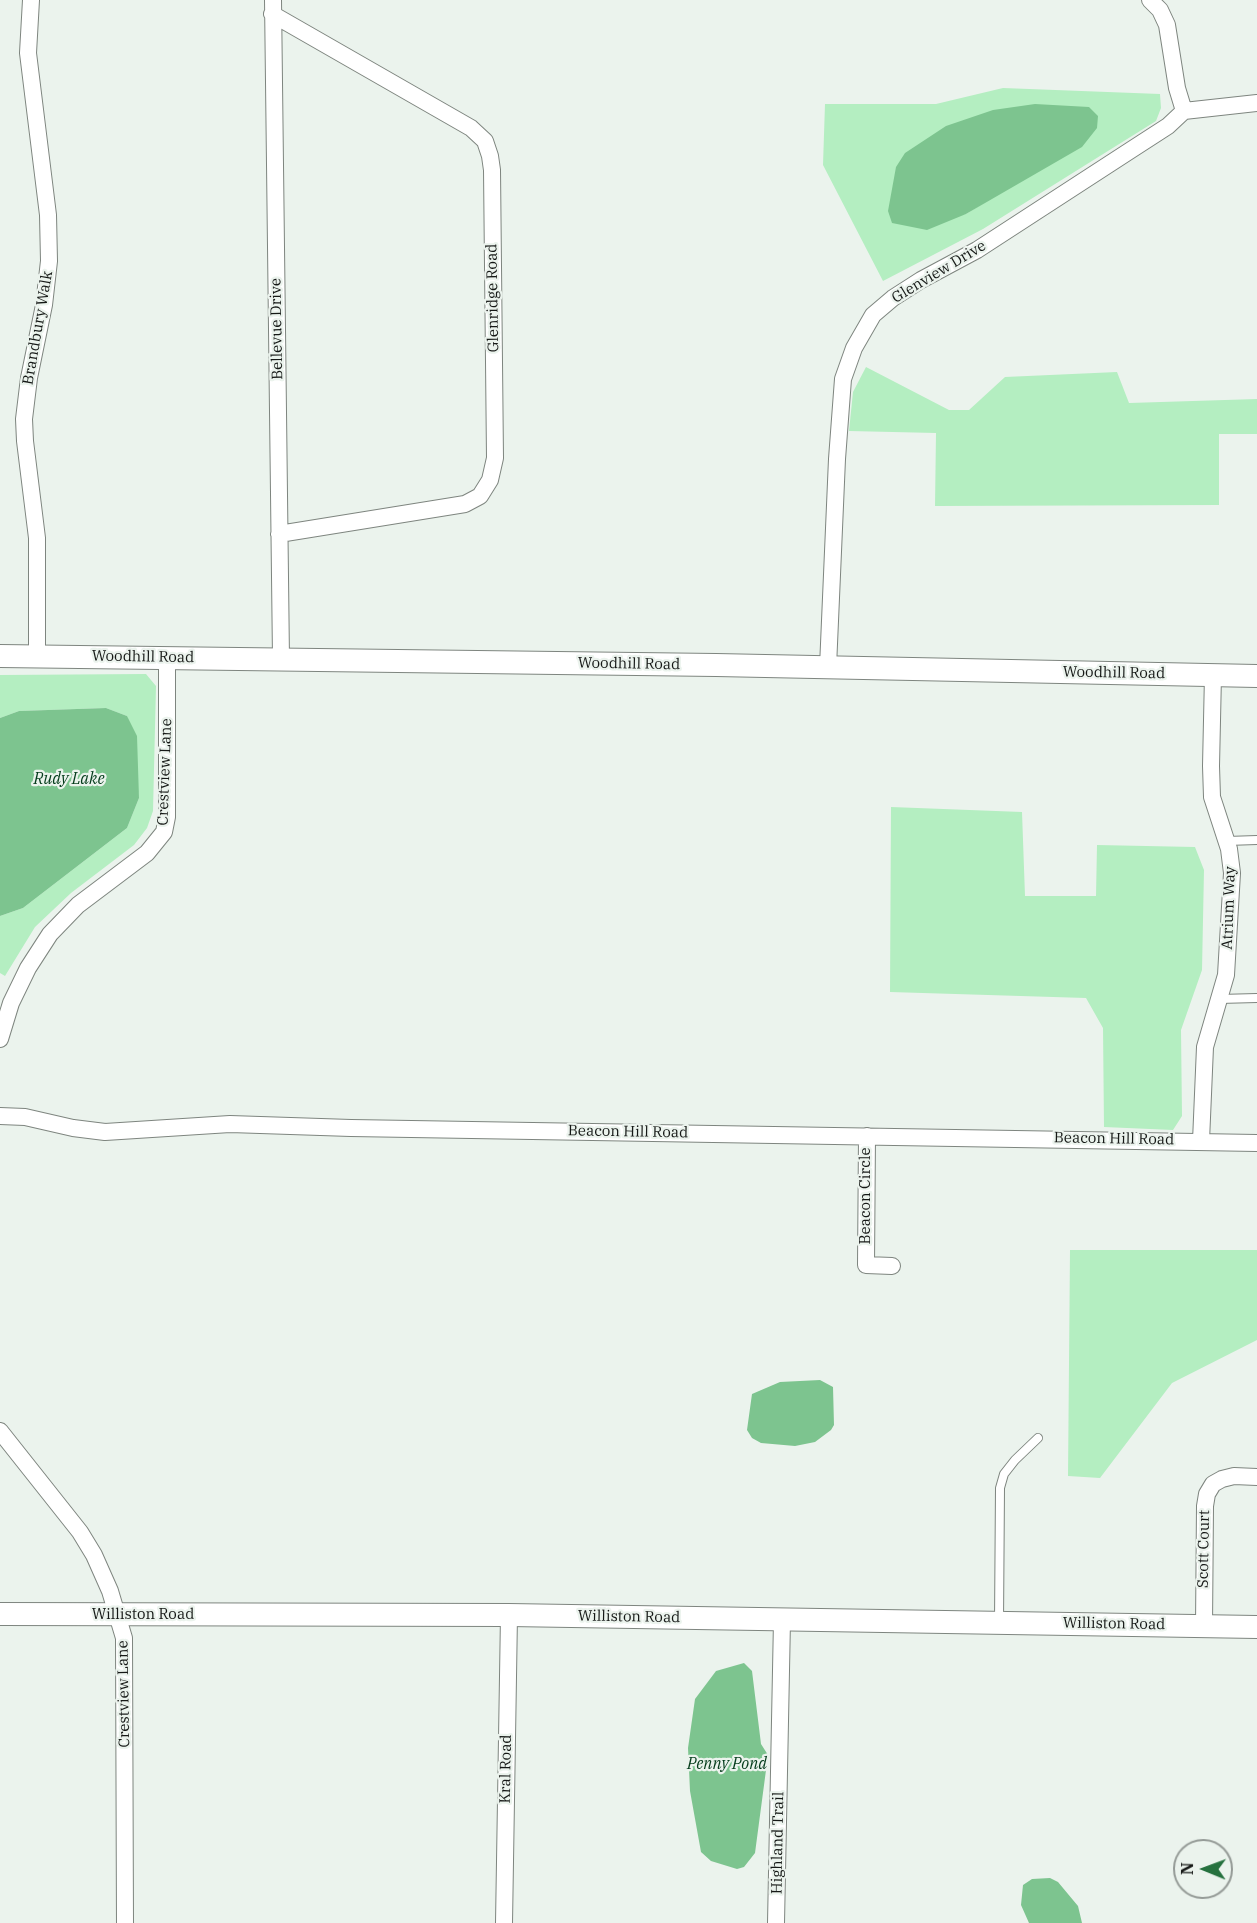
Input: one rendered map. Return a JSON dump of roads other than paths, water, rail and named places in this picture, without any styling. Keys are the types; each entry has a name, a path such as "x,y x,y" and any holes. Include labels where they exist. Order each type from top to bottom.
{"street":[{"name":"Brandbury Walk","path":"32,0 28,53 48,215 49,261 44,305 29,378 24,419 37,538 37,656"},
{"path":"1150,0 1160,10 1167,25 1177,88 1184,111 1257,103"},
{"name":"Bellevue Drive","path":"273,7 281,658"},
{"name":"Glenridge Road","path":"273,7 471,128 485,141 492,170 495,458 490,480 480,496 465,504 279,534"},
{"name":"Glenview Drive","path":"828,667 837,459 843,379 854,348 873,315 893,298 921,280 977,250 1168,126 1184,111"},
{"name":"Woodhill Road","path":"0,656 281,658 1257,676"},
{"name":"Crestview Lane","path":"0,1039 11,1003 28,968 50,934 78,904 147,853 164,832 167,818 167,657"},
{"name":"Atrium Way","path":"1202,1141 1205,1047 1226,975 1232,873 1227,841 1212,797 1212,675"},
{"name":"Beacon Hill Road","path":"0,1116 25,1117 73,1128 105,1132 230,1124 1257,1143"},
{"name":"Beacon Circle","path":"867,1136 866,1265 892,1266"},
{"name":"Crestview Lane","path":"0,1431 80,1532 94,1555 110,1591 124,1638 125,1923"},
{"name":"Scott Court","path":"1204,1626 1207,1494 1213,1484 1222,1479 1234,1476 1257,1477"},
{"name":"Williston Road","path":"0,1614 509,1615 1257,1627"},
{"name":"Kral Road","path":"504,1923 509,1615"},
{"name":"Highland Trail","path":"776,1923 782,1620"}],"lane":[{"path":"1227,841 1257,840"},
{"path":"1218,999 1257,998"},
{"path":"999,1622 1000,1488 1004,1474 1038,1438"}],"water":[{"path":"1035,104 1089,107 1098,116 1097,128 1082,147 966,214 927,230 892,223 888,211 896,167 905,153 946,126 993,110"},
{"name":"Rudy Lake","path":"106,708 127,716 137,736 139,798 127,828 23,908 0,916 0,718 19,711"},
{"path":"820,1380 833,1387 834,1425 831,1430 815,1442 795,1446 761,1443 752,1438 747,1430 752,1394 780,1382"},
{"name":"Penny Pond","path":"744,1663 752,1671 761,1744 768,1755 755,1853 744,1867 737,1869 711,1861 701,1852 690,1791 688,1748 695,1699 716,1671"},
{"path":"1050,1878 1058,1882 1078,1906 1082,1923 1029,1923 1021,1905 1023,1885 1032,1879"}]}
